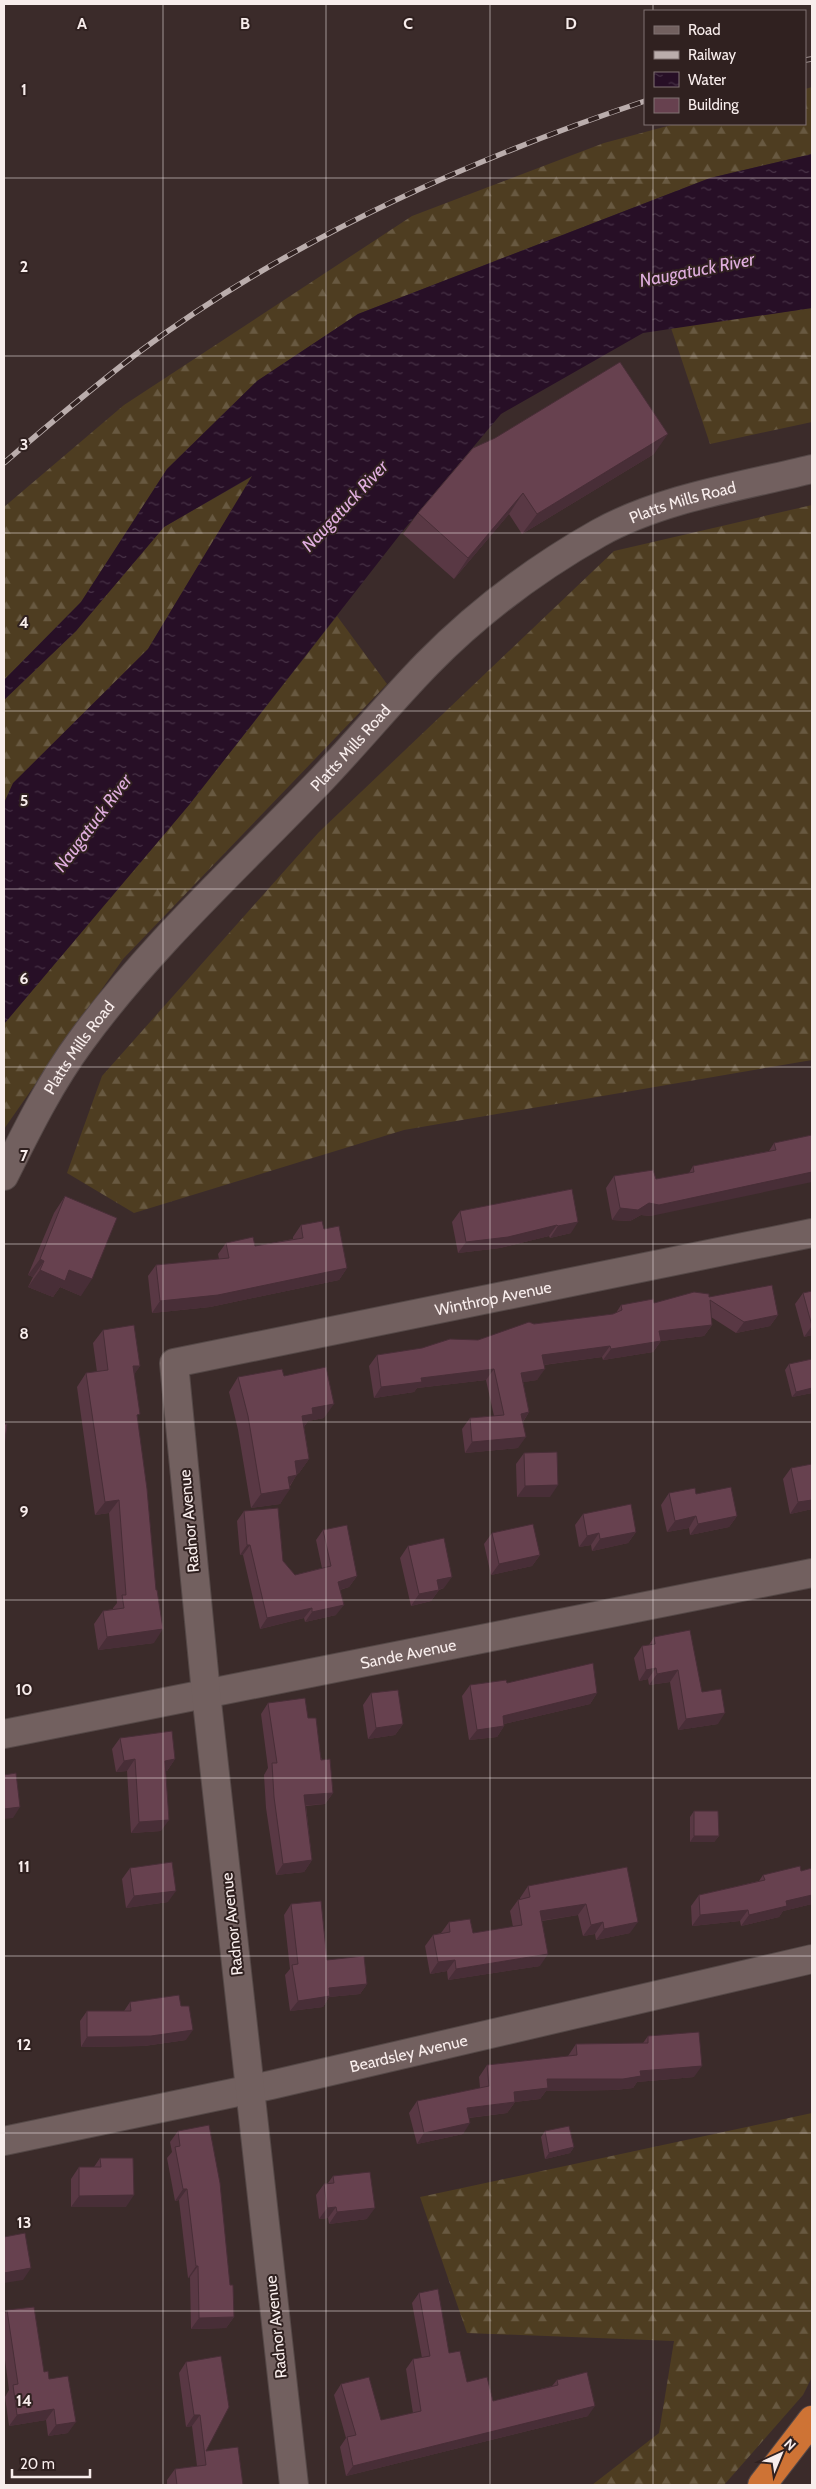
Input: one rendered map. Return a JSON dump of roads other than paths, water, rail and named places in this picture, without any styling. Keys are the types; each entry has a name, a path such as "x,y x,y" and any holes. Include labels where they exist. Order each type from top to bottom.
{"highway":[{"path":"762,2485 812,2420"}],"street":[{"name":"Platts Mills Road","path":"4,1176 52,1085 80,1043 139,968 324,777 428,664 458,635 530,578 601,532 636,516 672,504 812,469"},
{"name":"Winthrop Avenue","path":"174,1363 812,1233"},
{"name":"Radnor Avenue","path":"174,1363 206,1693 294,2485"},
{"name":"Sande Avenue","path":"4,1734 812,1573"},
{"name":"Beardsley Avenue","path":"4,2141 250,2090 812,1960"}],"water":[{"name":"Naugatuck River","path":"812,154 812,308 643,333 501,414 402,532 189,805 4,1024 4,803 13,783 148,649 252,476 164,527 76,631 4,700 4,680 81,602 167,469 257,381 358,314 710,178"}],"railway":[{"path":"806,60 812,59"},
{"path":"4,463 135,355 193,314 316,240 380,208 511,150 644,101"}]}
